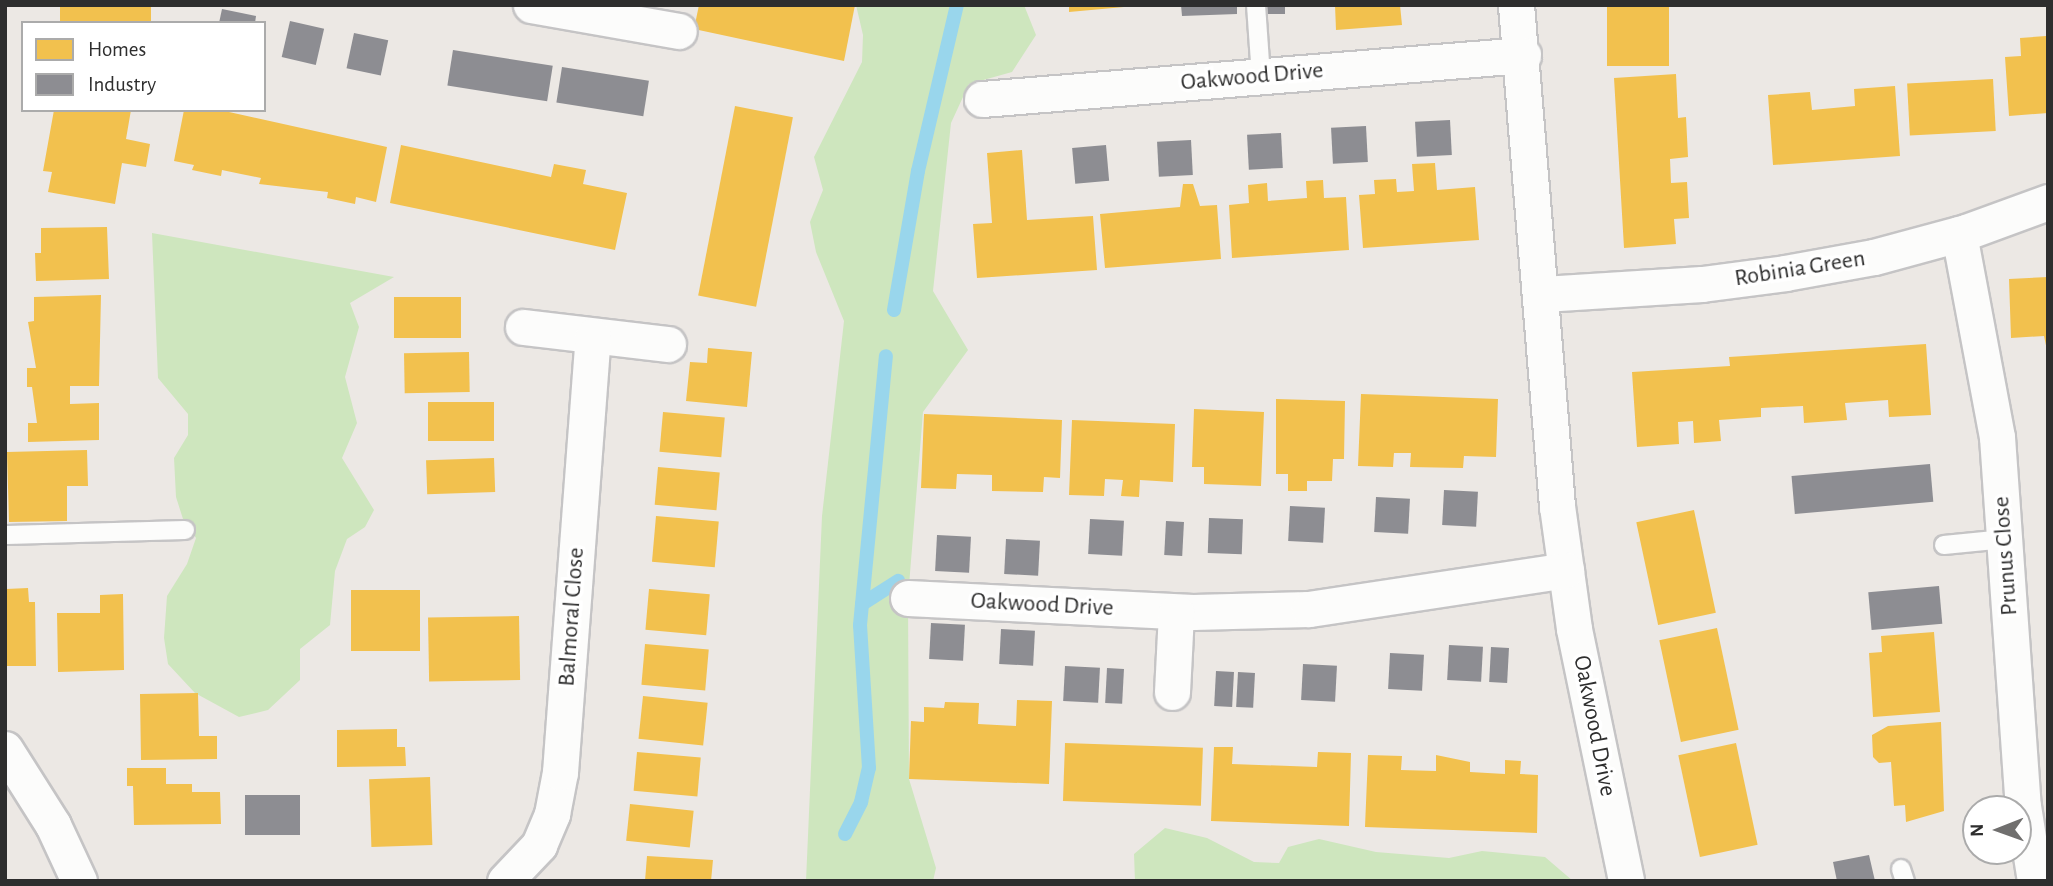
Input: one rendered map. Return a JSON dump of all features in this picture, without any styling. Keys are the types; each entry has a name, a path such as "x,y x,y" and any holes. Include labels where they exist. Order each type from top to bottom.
{"street":[{"path":"531,5 679,31"},
{"name":"Oakwood Drive","path":"1516,5 1523,55 1552,440 1566,570 1588,700 1626,881"},
{"name":"Oakwood Drive","path":"982,99 1523,55"},
{"name":"Robinia Green","path":"1543,294 1702,284 1874,257 1959,234 2048,202"},
{"name":"Prunus Close","path":"1959,234 1997,437 2023,806 2035,881"},
{"path":"523,327 668,344"},
{"name":"Balmoral Close","path":"505,881 539,845 552,814 560,772 593,336"},
{"name":"Oakwood Drive","path":"908,598 1176,612 1309,609 1566,570"},
{"path":"1172,692 1176,612"},
{"path":"7,755 53,825 79,881"}],"lane":[{"path":"1256,5 1261,76"},
{"path":"5,535 185,530"},
{"path":"1944,545 2005,539"}],"green space":[{"path":"856,5 1024,5 1036,35 1012,72 969,84 951,123 933,291 968,350 923,412 908,598 909,779 936,868 933,881 806,881 822,516 844,321 816,252 810,222 823,190 814,157 862,62 863,35"},
{"path":"152,233 394,277 350,303 359,327 345,377 357,423 342,458 374,510 365,527 347,539 335,571 330,625 300,649 300,680 268,710 239,717 195,693 168,664 164,638 167,596 187,564 196,538 183,519 176,497 174,458 188,435 188,414 158,378"},
{"path":"1165,828 1207,838 1254,862 1279,863 1288,847 1319,839 1376,852 1449,858 1482,851 1545,857 1573,881 1135,881 1134,854"}],"building: Homes":[{"path":"60,5 151,5 151,21 60,21"},
{"path":"699,5 855,5 844,61 694,29"},
{"path":"1069,5 1124,5 1124,7 1069,12"},
{"path":"1335,5 1400,5 1402,25 1336,30"},
{"path":"1607,5 1669,5 1669,66 1607,66"},
{"path":"2046,36 2048,113 2009,116 2005,57 2021,56 2020,38"},
{"path":"1676,74 1678,118 1686,117 1688,157 1670,159 1671,183 1687,182 1689,218 1674,219 1676,244 1624,248 1614,78"},
{"path":"1993,79 1996,131 1910,135 1907,84"},
{"path":"1895,86 1900,156 1773,165 1768,95 1810,92 1812,110 1855,106 1854,89"},
{"path":"735,106 793,117 756,307 698,295"},
{"path":"54,112 131,112 126,139 150,144 146,167 122,163 115,204 48,192 52,172 43,171"},
{"path":"184,112 229,112 387,147 376,202 356,197 355,204 327,198 328,192 259,184 261,178 222,170 221,176 192,170 194,165 174,161"},
{"path":"401,145 551,177 554,164 586,170 583,184 627,193 615,250 390,203"},
{"path":"1022,150 1027,220 1093,216 1097,270 977,278 973,224 992,223 987,153"},
{"path":"1435,163 1437,190 1475,187 1479,240 1363,248 1359,195 1375,194 1374,180 1396,179 1397,192 1414,191 1412,164"},
{"path":"1323,180 1324,198 1346,197 1349,250 1232,258 1229,205 1249,203 1248,185 1267,183 1268,201 1307,198 1306,181"},
{"path":"1183,184 1193,184 1200,206 1217,205 1221,259 1105,268 1100,214 1180,207"},
{"path":"107,227 109,279 36,281 35,253 41,253 41,228"},
{"path":"2048,277 2048,355 2044,336 2011,338 2009,279"},
{"path":"101,295 99,386 70,386 70,404 99,403 99,440 28,442 28,423 37,423 32,387 27,387 27,368 36,368 28,322 34,321 34,297"},
{"path":"394,297 461,297 461,338 394,338"},
{"path":"1926,344 1931,415 1889,417 1888,400 1845,403 1847,420 1804,423 1803,406 1761,408 1761,417 1719,420 1721,441 1694,443 1693,421 1678,422 1679,444 1637,447 1632,372 1730,366 1729,357"},
{"path":"708,348 752,352 747,407 686,401 690,362 707,363"},
{"path":"469,352 470,392 405,393 404,353"},
{"path":"1361,394 1498,399 1496,457 1464,456 1463,468 1410,467 1411,453 1394,453 1393,467 1358,466"},
{"path":"1276,399 1345,401 1344,459 1333,459 1332,481 1307,481 1307,491 1288,491 1288,474 1276,474"},
{"path":"428,402 494,402 494,441 428,441"},
{"path":"1194,409 1264,412 1261,486 1204,484 1204,467 1192,467"},
{"path":"663,412 725,417 721,457 660,452"},
{"path":"924,414 1062,420 1060,478 1044,477 1043,492 992,491 992,475 957,474 956,489 921,488"},
{"path":"1072,420 1175,424 1173,482 1140,480 1139,497 1121,496 1123,480 1105,479 1104,496 1069,495"},
{"path":"87,450 88,486 67,486 67,521 9,522 7,452"},
{"path":"494,458 495,492 427,494 426,460"},
{"path":"658,467 720,472 716,510 655,505"},
{"path":"1694,510 1716,613 1658,625 1636,522"},
{"path":"656,516 719,521 715,567 652,562"},
{"path":"28,588 29,602 35,602 36,666 5,666 6,589"},
{"path":"649,589 710,594 706,635 645,630"},
{"path":"351,590 420,590 420,651 351,651"},
{"path":"123,594 124,670 58,672 57,613 100,613 100,595"},
{"path":"519,616 520,680 429,682 428,618"},
{"path":"1717,628 1739,730 1681,742 1659,640"},
{"path":"1934,632 1940,712 1873,717 1869,653 1882,652 1881,636"},
{"path":"645,644 709,650 705,690 641,685"},
{"path":"198,693 199,736 217,736 217,759 141,760 140,694"},
{"path":"643,696 708,703 703,746 639,739"},
{"path":"1017,700 1052,701 1049,784 909,779 911,721 924,722 924,707 944,708 945,702 979,703 978,724 1016,726"},
{"path":"1941,722 1944,811 1906,822 1905,805 1894,806 1891,762 1879,763 1873,757 1872,735 1888,726"},
{"path":"397,729 397,747 405,747 406,766 337,767 337,730"},
{"path":"1065,743 1203,748 1201,806 1063,801"},
{"path":"1736,743 1758,845 1700,857 1678,755"},
{"path":"1214,747 1233,747 1232,764 1317,767 1318,752 1351,753 1349,826 1211,821"},
{"path":"637,752 701,758 697,796 634,791"},
{"path":"1368,755 1402,756 1401,770 1436,771 1436,755 1470,762 1470,772 1505,774 1505,760 1521,761 1520,774 1538,775 1537,833 1365,827"},
{"path":"127,768 166,768 166,784 192,784 192,792 220,792 221,824 134,825 133,786 127,786"},
{"path":"430,777 432,845 371,847 369,779"},
{"path":"630,804 694,811 690,847 626,841"},
{"path":"647,856 713,860 711,881 645,881"}],"building: Industry":[{"path":"1181,5 1237,5 1237,14 1182,16"},
{"path":"1267,5 1285,5 1285,14 1267,14"},
{"path":"222,9 256,16 255,21 219,21"},
{"path":"290,21 324,29 316,65 282,57"},
{"path":"354,33 388,40 381,75 347,68"},
{"path":"453,50 553,66 547,101 447,86"},
{"path":"562,67 649,81 643,116 556,103"},
{"path":"1450,120 1452,155 1417,157 1415,122"},
{"path":"1366,126 1368,162 1333,164 1331,128"},
{"path":"1281,133 1283,168 1249,170 1247,135"},
{"path":"1191,140 1193,175 1159,177 1157,142"},
{"path":"1106,145 1109,181 1075,184 1072,148"},
{"path":"1930,464 1933,502 1795,514 1792,476"},
{"path":"1444,490 1478,492 1476,527 1442,525"},
{"path":"1376,497 1410,499 1408,534 1374,532"},
{"path":"1290,506 1325,508 1323,543 1288,541"},
{"path":"1209,518 1243,519 1242,554 1208,553"},
{"path":"1090,519 1124,521 1122,556 1088,554"},
{"path":"1166,521 1184,522 1182,556 1164,555"},
{"path":"937,535 971,537 969,573 935,571"},
{"path":"1006,539 1040,541 1038,576 1004,574"},
{"path":"1939,586 1942,624 1872,630 1868,592"},
{"path":"931,623 965,625 963,661 929,659"},
{"path":"1001,629 1035,631 1033,666 999,664"},
{"path":"1449,645 1483,647 1481,682 1447,680"},
{"path":"1491,647 1509,648 1507,683 1489,682"},
{"path":"1390,653 1424,655 1422,691 1388,689"},
{"path":"1303,664 1337,666 1335,702 1301,700"},
{"path":"1065,666 1100,668 1098,703 1063,701"},
{"path":"1107,668 1124,669 1122,704 1105,703"},
{"path":"1216,671 1234,672 1232,707 1214,706"},
{"path":"1238,672 1255,673 1253,708 1236,707"},
{"path":"245,795 300,795 300,835 245,835"},
{"path":"1869,855 1875,881 1837,881 1833,862"}],"waterway":[{"path":"894,310 918,171 957,5"},
{"path":"845,834 861,802 869,768 860,625 886,356"},
{"path":"862,604 898,581"}]}
